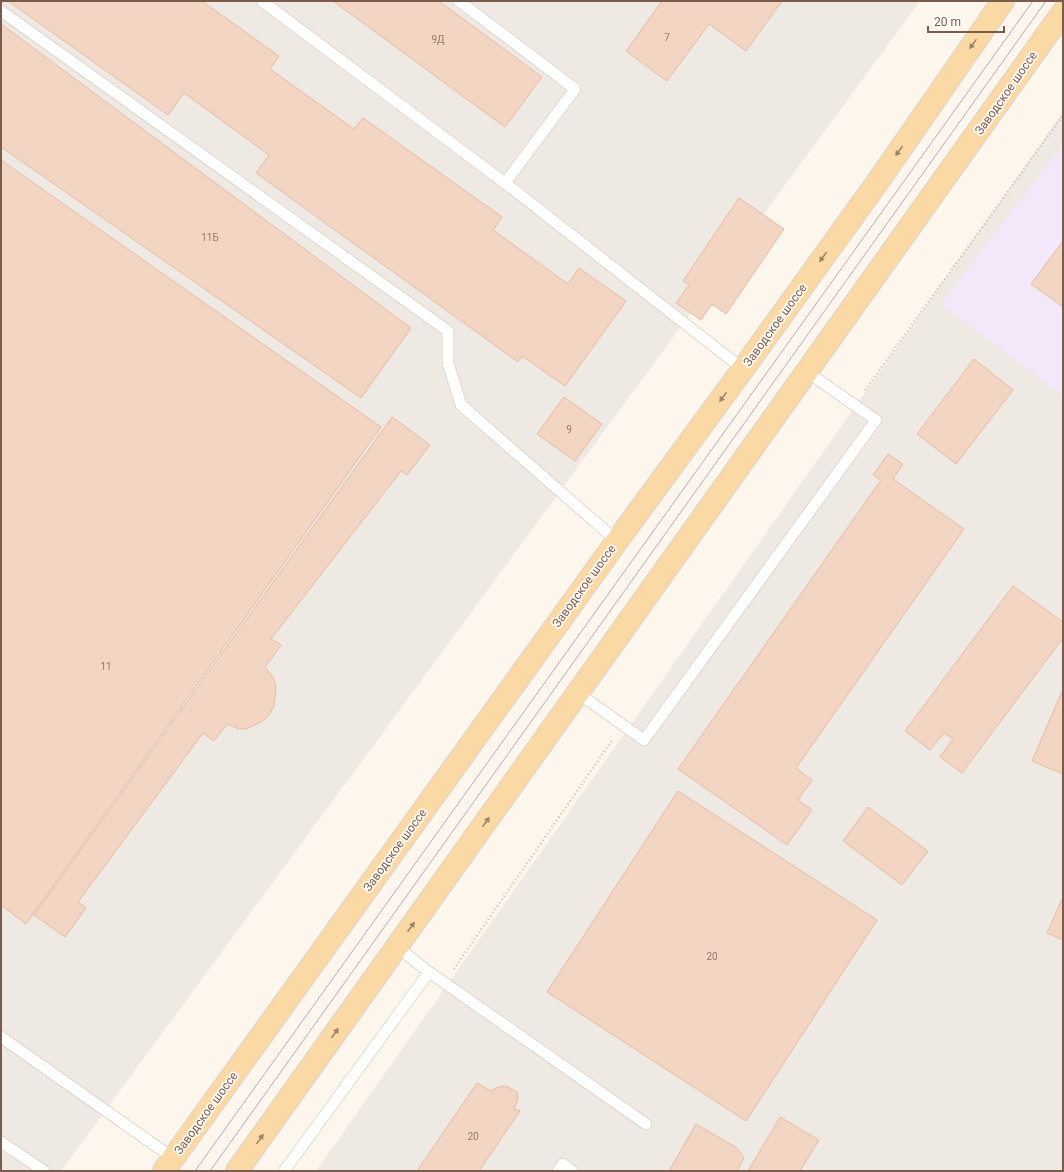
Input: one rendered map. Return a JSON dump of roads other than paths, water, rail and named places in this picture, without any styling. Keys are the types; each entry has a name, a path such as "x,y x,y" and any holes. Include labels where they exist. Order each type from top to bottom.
{"main road":[{"name":"Заводское шоссе","path":"168,1164 617,541 743,369 1003,1"},
{"name":"Заводское шоссе","path":"237,1171 1063,12"}],"lane":[{"path":"262,1 505,183 743,369"},
{"path":"459,1 575,89 505,183"},
{"path":"1,11 448,330 448,363 461,404 617,541"},
{"path":"578,693 644,740 876,420 807,372"},
{"path":"397,947 429,972 646,1124"},
{"path":"284,1171 429,972"},
{"path":"1,1037 168,1164"},
{"path":"1,1142 44,1171"},
{"path":"558,1171 563,1164 572,1171"}],"tram line":[{"path":"195,1171 1033,1"},
{"path":"210,1171 1046,1"}]}
